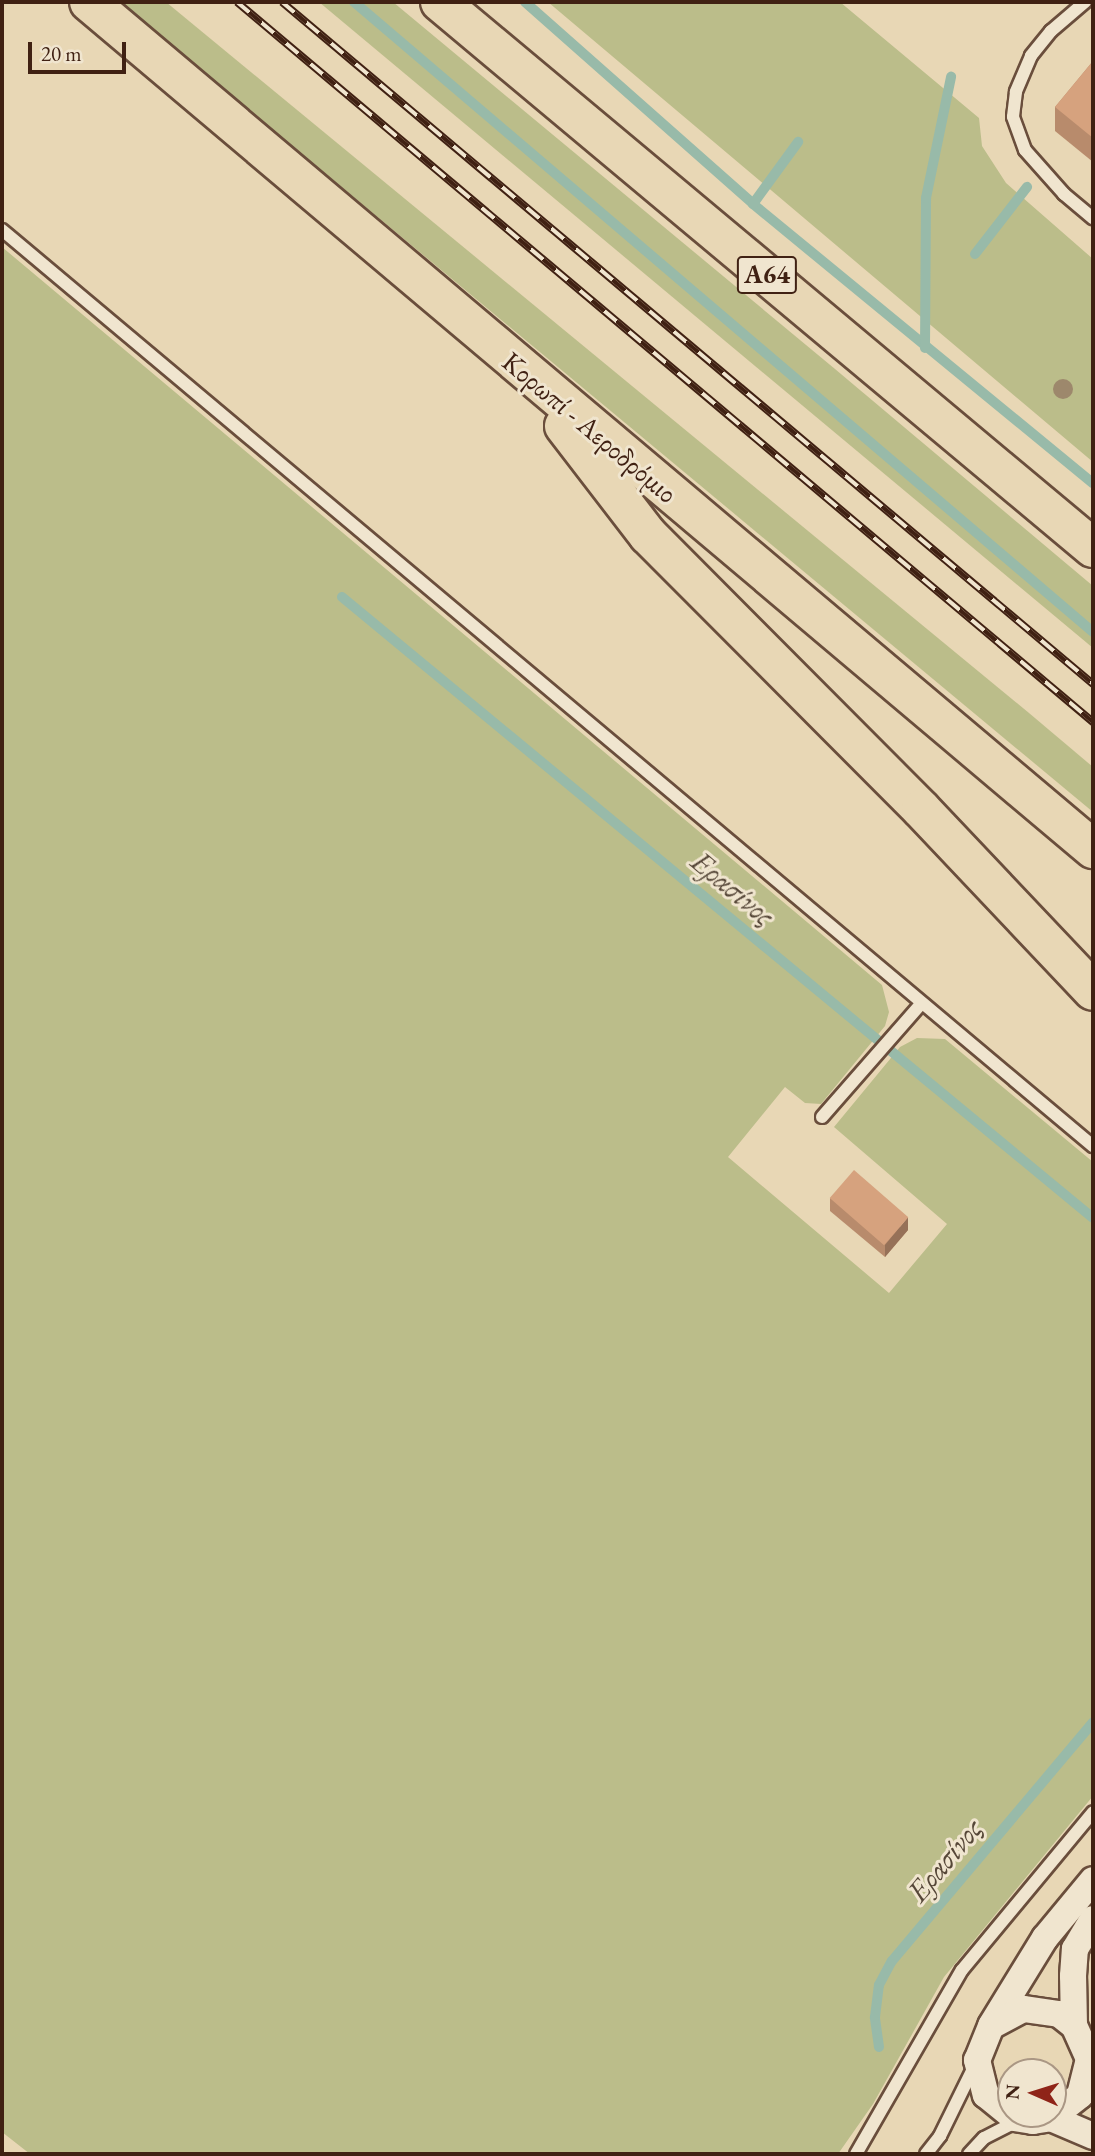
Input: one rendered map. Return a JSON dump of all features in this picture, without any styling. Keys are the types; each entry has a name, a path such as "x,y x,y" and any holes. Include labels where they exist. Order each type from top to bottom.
{"highway":[{"name":"Κορωπί - Αεροδρόμιο","path":"89,2 520,369 1093,849"},
{"name":"Α64","path":"440,2 1093,548"},
{"path":"520,369 648,535 921,809 1093,992"}],"street":[{"path":"997,2108 986,2095 977,2060 991,2026 1045,1938 1093,1880"},
{"path":"1067,2105 1080,2095 1091,2062 1074,2026 1075,1949 1093,1919"},
{"path":"991,2026 1023,2009 1051,2011 1074,2026"},
{"path":"1067,2125 1093,2136"}],"lane":[{"path":"1085,2 1051,31 1031,57 1016,92 1013,117 1025,150 1064,194 1093,218"},
{"path":"2,230 1093,1146"},
{"path":"822,1117 921,1003"},
{"path":"856,2154 962,1970 1093,1812"},
{"path":"926,2154 958,2104 977,2060"},
{"path":"969,2154 984,2138 1005,2128"}],"green space":[{"path":"119,2 166,2 1029,713 1093,767 1093,812"},
{"path":"319,2 393,2 835,369 1093,586 1093,648"},
{"path":"548,2 840,2 979,118 982,146 1006,183 1093,259 1093,462"},
{"path":"2,247 882,985 889,1012 885,1026 821,1104 805,1103 785,1087 728,1157 889,1293 947,1224 834,1127 900,1047 917,1038 945,1039 1093,1162 1093,1796 944,1977 873,2104 838,2154 30,2154 2,2132"}],"building":[{"path":"1093,61 1093,138 1055,107"},
{"path":"854,1170 908,1217 884,1245 830,1198"}],"waterway":[{"path":"354,2 1093,632"},
{"path":"525,2 753,204 1093,483"},
{"path":"925,348 926,198 951,77"},
{"path":"753,204 798,142"},
{"path":"975,254 1027,187"},
{"name":"Ερασίνος","path":"342,597 1093,1218"},
{"name":"Ερασίνος","path":"879,2047 875,2017 879,1985 892,1961 1093,1722"}],"railway":[{"path":"237,2 1093,722"},
{"path":"282,2 1093,684"}]}
